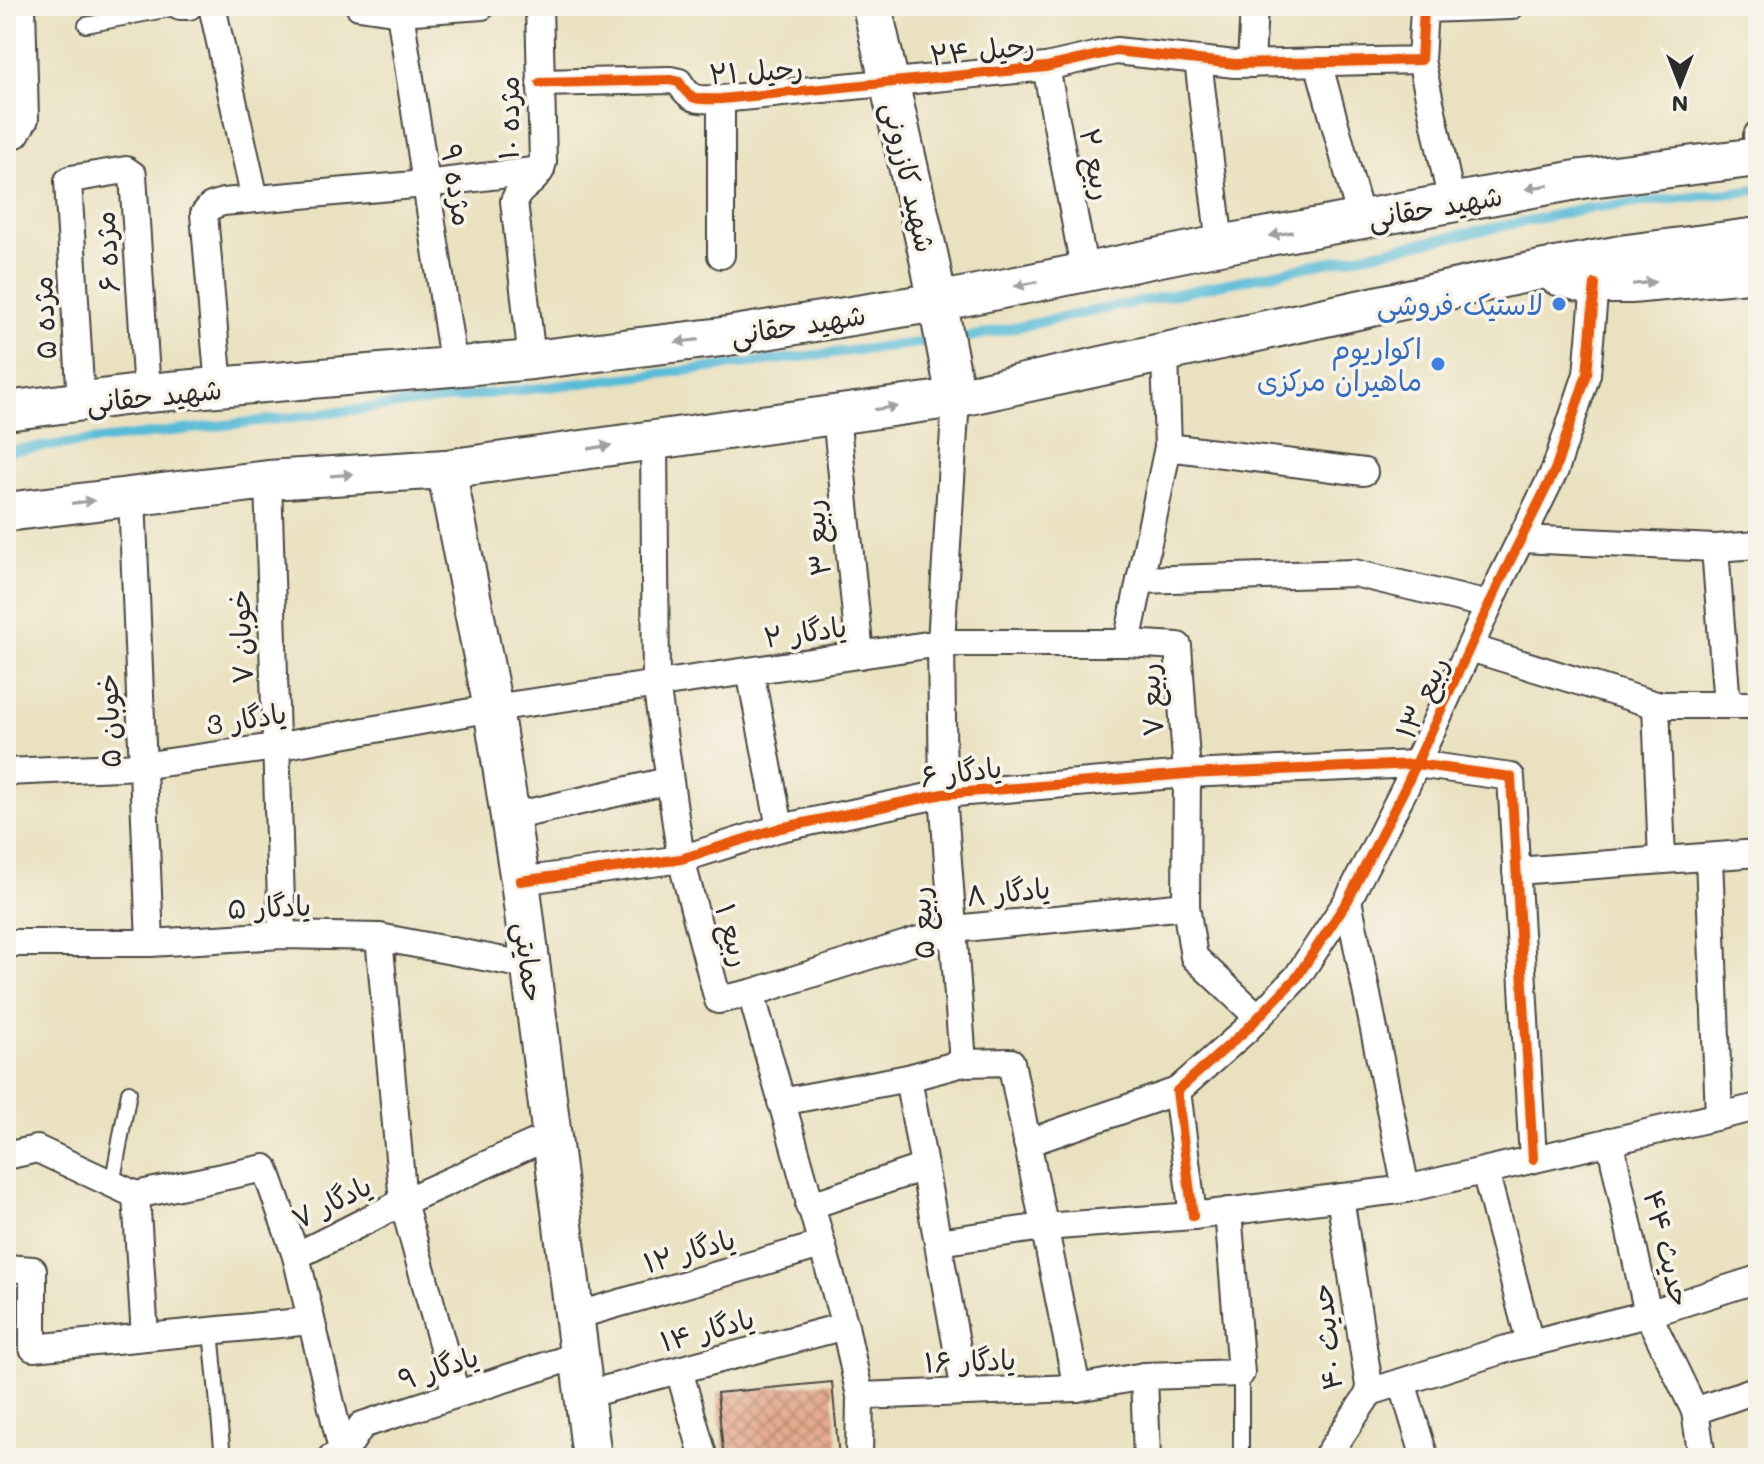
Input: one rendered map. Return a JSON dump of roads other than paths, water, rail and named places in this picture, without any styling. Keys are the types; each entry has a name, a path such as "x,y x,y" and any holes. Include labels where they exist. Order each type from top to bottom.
{"main road":[{"name":"شهید کازرونی","path":"872,6 956,398"},
{"name":"شهید حقانی","path":"6,411 147,393 454,368 722,337 937,302 1220,245 1598,176 1609,159 1633,152 1758,141"},
{"path":"6,512 268,480 446,469 956,398 1165,355 1540,270 1627,254 1758,237"},
{"path":"1540,270 1595,284 1631,284 1758,272"},
{"name":"حمایتی","path":"446,469 493,708 520,881 592,1458"}],"street":[{"path":"6,136 16,134 25,119 22,6"},
{"path":"212,6 255,199"},
{"path":"359,6 400,12 482,6"},
{"name":"مژده ۱۰","path":"532,360 514,201 516,195 539,176 543,162 539,6"},
{"path":"1251,64 1254,6"},
{"path":"1452,203 1421,60 1424,9 1511,6"},
{"name":"مژده ۹","path":"400,12 454,368"},
{"name":"رحیل ۲۴","path":"889,84 1046,67 1116,51 1251,64 1421,60"},
{"path":"1198,60 1220,245"},
{"path":"1318,62 1361,219"},
{"name":"ربیع ۲","path":"1046,67 1085,273"},
{"name":"رحیل ۲۱","path":"540,83 670,80 679,82 687,96 692,98 721,99 889,84"},
{"path":"721,99 721,255"},
{"name":"مژده ۶","path":"68,181 126,170 133,175 147,393"},
{"path":"219,387 204,214 211,206 223,202 541,170"},
{"name":"مژده ۵","path":"68,181 81,403"},
{"name":"ربیع ۱۳","path":"1177,1091 1297,977 1348,900 1555,470 1587,374 1595,284"},
{"name":"ربیع ۷","path":"1165,355 1168,447 1127,643 1178,646 1187,774 1186,906 1194,957 1258,1017"},
{"name":"ربیع ۵","path":"956,398 941,643 943,794 963,1063"},
{"name":"ربیع ۳","path":"836,415 860,655"},
{"name":"ربیع ۱","path":"654,439 656,683 681,859 718,1000 751,993 845,1326 860,1396"},
{"path":"1168,447 1364,472"},
{"name":"خوبان ۷","path":"268,480 282,935"},
{"name":"خوبان ۵","path":"132,496 150,943"},
{"path":"1521,539 1715,548 1758,545"},
{"path":"1715,548 1727,705"},
{"path":"1140,580 1354,573 1489,605"},
{"name":"یادگار ۲","path":"493,708 941,643 1127,643"},
{"path":"1470,648 1656,705 1758,705"},
{"path":"750,671 780,828"},
{"path":"1656,705 1662,860"},
{"name":"یادگار 3","path":"6,772 141,766 275,747 493,708"},
{"name":"یادگار ۶","path":"520,881 681,859 780,828 943,794 1187,774 1416,764 1511,777 1516,871"},
{"path":"510,817 668,781"},
{"path":"1533,1159 1516,871 1758,853"},
{"path":"1709,857 1719,1116"},
{"path":"1348,900 1406,1189"},
{"name":"یادگار ۸","path":"751,993 954,929 1186,906"},
{"name":"یادگار ۵","path":"6,943 150,943 282,935 379,937 531,966"},
{"path":"379,937 403,1202 456,1394"},
{"path":"781,1102 908,1078 963,1063 1011,1062 1077,1388"},
{"path":"908,1078 965,1392"},
{"path":"1027,1143 1177,1091 1193,1216"},
{"path":"938,1242 1044,1227 1193,1216 1406,1189 1758,1107"},
{"name":"یادگار ۷","path":"124,1190 265,1168 296,1256 403,1202 552,1135"},
{"name":"حدیث ۴۴","path":"1610,1141 1648,1314 1695,1411 1702,1458"},
{"path":"6,1156 37,1149 124,1190 145,1337"},
{"path":"809,1206 924,1167"},
{"path":"1485,1171 1530,1343"},
{"name":"حدیث ۴۰","path":"1326,1458 1370,1392 1340,1197"},
{"path":"1228,1211 1241,1373"},
{"name":"یادگار ۱۲","path":"575,1316 821,1245"},
{"path":"296,1256 346,1457"},
{"path":"6,1268 33,1270 33,1348 311,1321"},
{"path":"1370,1392 1530,1343 1648,1314 1758,1279"},
{"name":"یادگار ۱۴","path":"584,1395 845,1326"},
{"name":"یادگار ۹","path":"346,1457 362,1425 579,1355"},
{"path":"679,1370 704,1458"},
{"name":"یادگار ۱۶","path":"860,1396 1077,1388 1144,1376 1241,1373"},
{"path":"1144,1376 1147,1458"},
{"path":"1402,1382 1425,1458"},
{"path":"1695,1411 1758,1389"},
{"path":"859,1458 860,1396"}],"lane":[{"path":"86,25 183,6"},
{"path":"124,1190 129,1092"},
{"path":"211,1331 223,1458"},
{"path":"1241,1373 1241,1458"}],"waterway":[{"path":"6,451 969,337 1589,208 1758,190"}],"place":[{"name":"لاستیک فروشی","path":"1559,304"},
{"name":"اکواریوم ماهیران مرکزی","path":"1438,364"}]}
